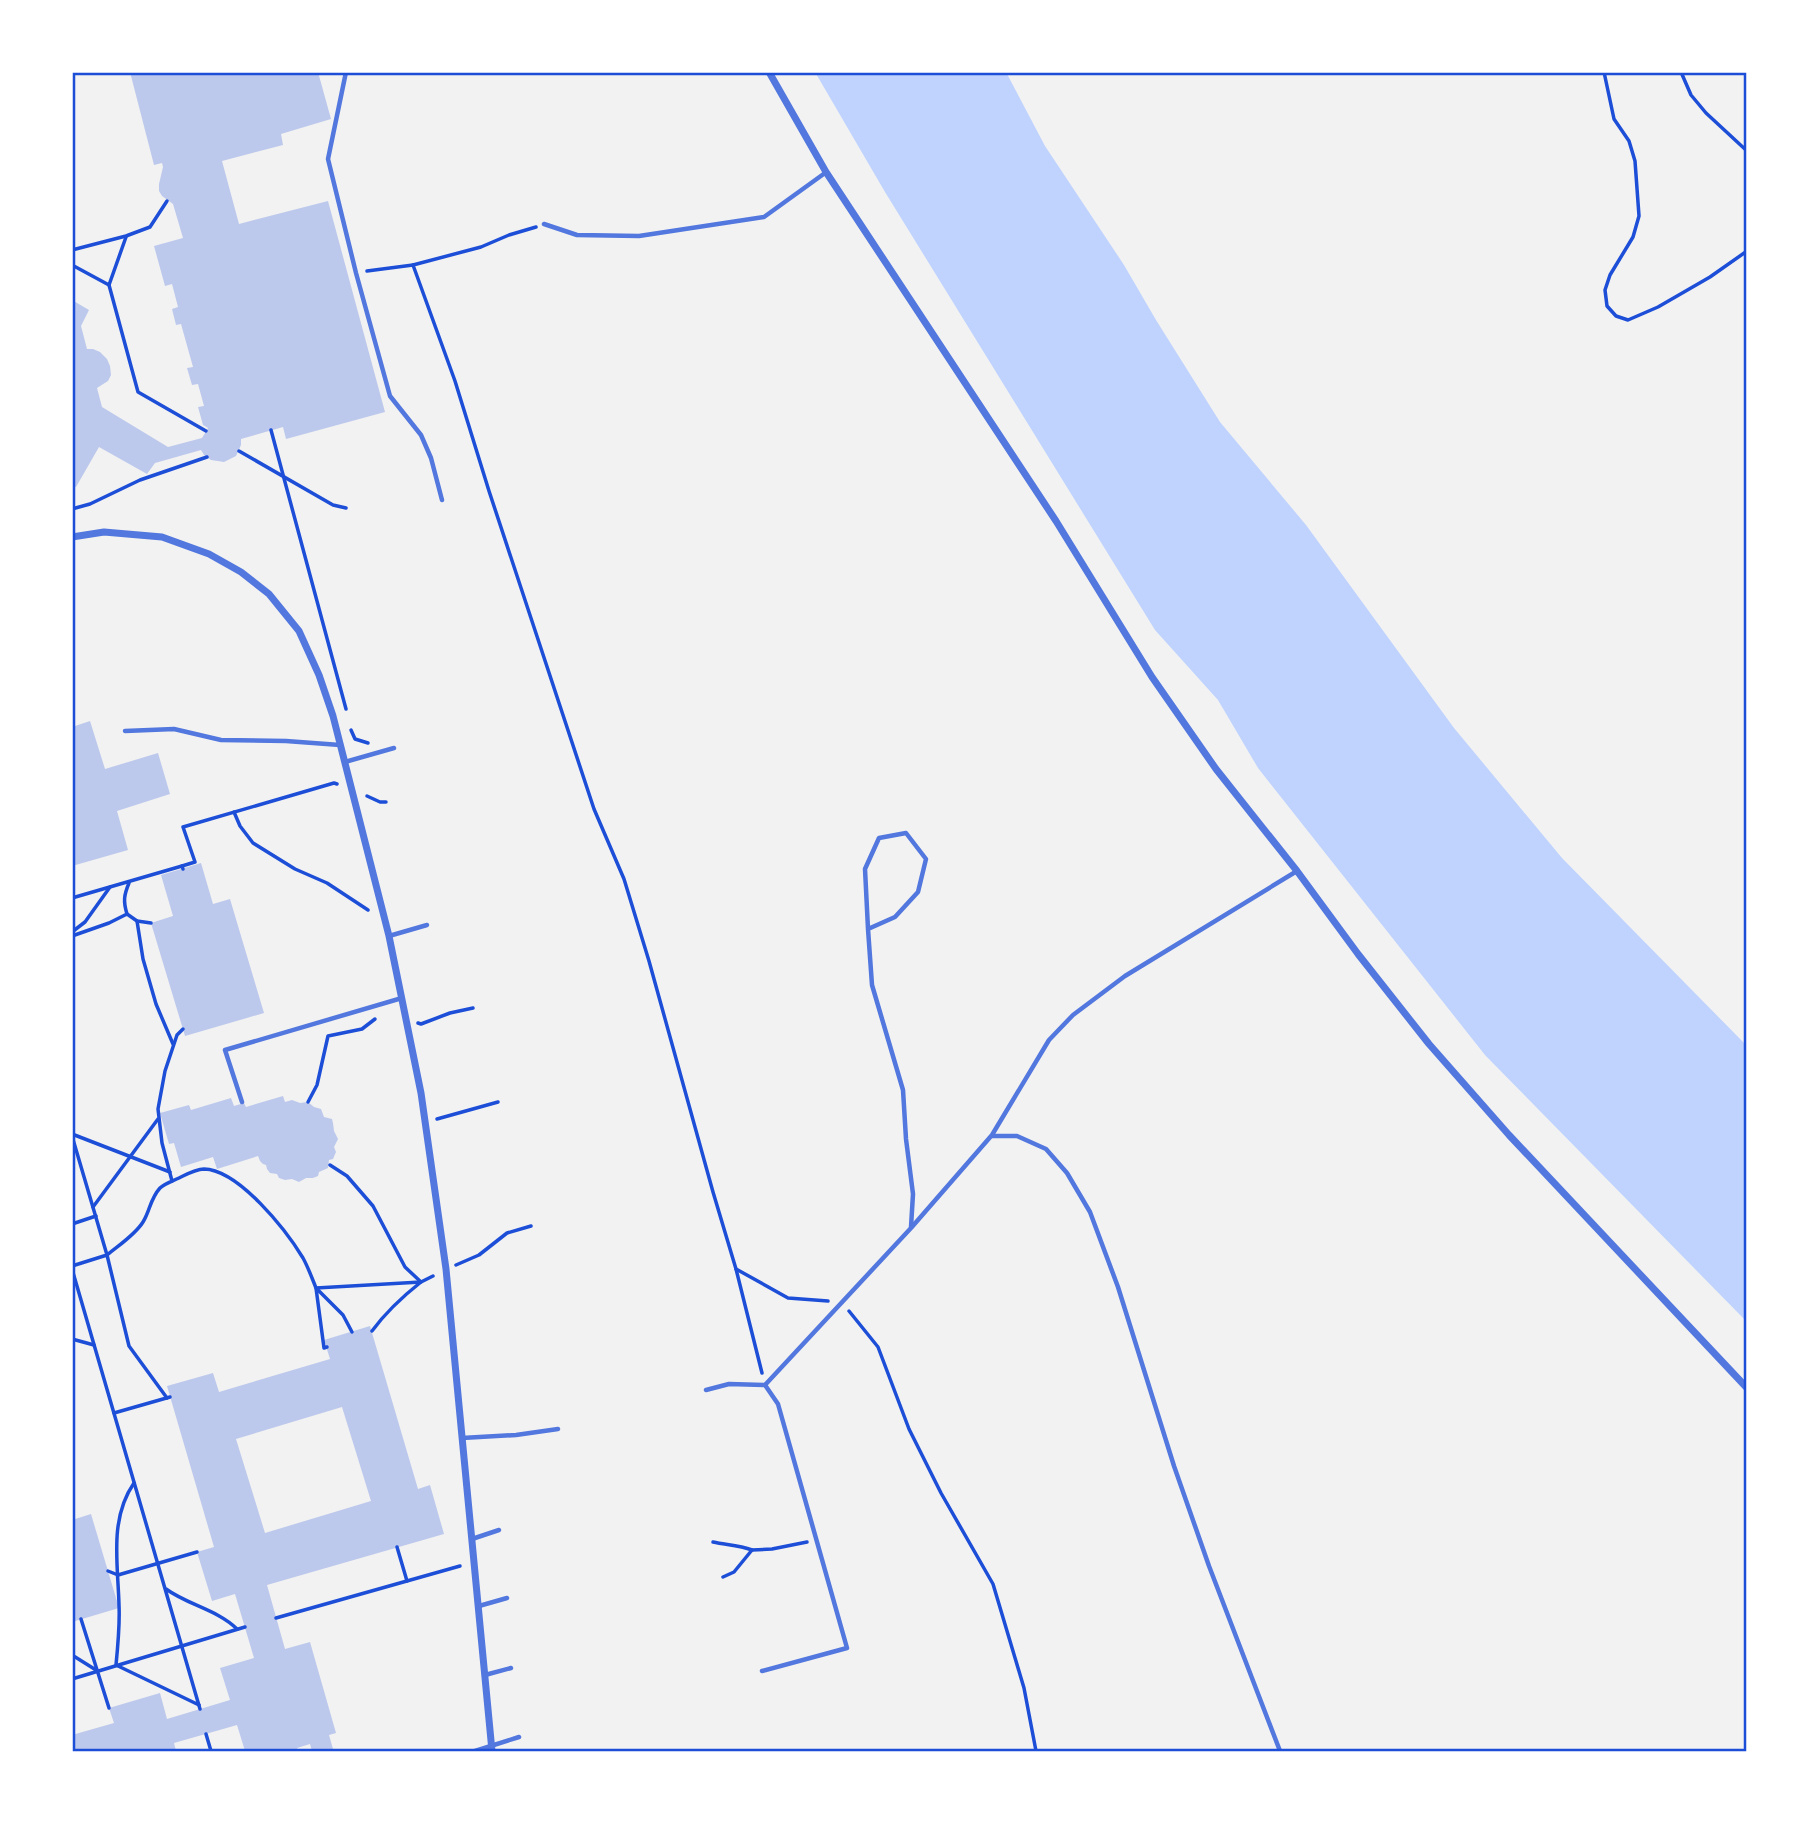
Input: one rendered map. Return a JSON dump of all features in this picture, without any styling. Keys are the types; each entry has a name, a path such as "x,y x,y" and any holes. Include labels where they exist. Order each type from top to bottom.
{"street":[{"path":"769,72 826,172 1056,521 1152,677 1216,769 1429,1045 1509,1135 1747,1388"},
{"path":"72,537 104,532 162,537 209,554 240,572 269,594 299,631 319,675 341,745 390,936 425,1124 446,1269 492,1749"}],"lane":[{"path":"346,72 328,159 390,396 421,435 431,458 442,500"},
{"path":"544,224 577,234 639,236 764,218 826,172"},
{"path":"125,731 174,729 221,740 341,745"},
{"path":"345,762 394,748"},
{"path":"868,929 895,917 918,892 926,859 906,833 879,838 865,869 868,929 872,985 903,1090 913,1194 911,1228"},
{"path":"706,1390 729,1384 765,1385 843,1303 992,1136 1049,1040 1073,1015 1125,976 1297,871"},
{"path":"390,936 427,925"},
{"path":"242,1102 226,1050 403,998"},
{"path":"992,1136 1017,1136 1046,1149 1067,1173 1090,1212 1118,1287 1209,1566 1280,1751"},
{"path":"762,1671 846,1648 778,1404 765,1385"},
{"path":"462,1438 558,1429"},
{"path":"472,1539 499,1531"},
{"path":"479,1606 507,1598"},
{"path":"485,1675 511,1668"},
{"path":"475,1751 492,1749 519,1737"}],"path":[{"path":"1604,72 1614,119 1629,141 1635,161 1639,216 1633,237 1610,275 1605,289 1606,306 1616,316 1629,320 1658,307 1710,277 1747,251"},
{"path":"1681,72 1690,95 1747,151"},
{"path":"72,250 150,227 167,201"},
{"path":"356,272 413,265 481,247 544,224"},
{"path":"126,236 109,285 138,392 206,431"},
{"path":"72,265 109,285"},
{"path":"413,265 455,381 594,809 624,878 736,1269 765,1385"},
{"path":"271,430 347,713"},
{"path":"239,451 333,505 346,508"},
{"path":"72,509 90,505 140,480 207,457"},
{"path":"349,722 355,739 371,743"},
{"path":"72,898 195,862 183,827 334,783 386,802"},
{"path":"234,812 240,826 253,843 295,869 327,883 368,910"},
{"path":"130,881 124,895 127,914 137,921 151,923"},
{"path":"72,934 85,922 110,887"},
{"path":"72,934 109,923 127,914"},
{"path":"137,921 143,959 156,1004 173,1046"},
{"path":"407,1019 421,1024 473,1008"},
{"path":"308,1102 317,1085 328,1036 362,1028 382,1016"},
{"path":"172,1181 162,1143 158,1109 165,1070 177,1035 183,1029"},
{"path":"425,1124 498,1102"},
{"path":"93,1207 159,1117"},
{"path":"72,1135 170,1172"},
{"path":"72,1135 107,1255 129,1346 168,1398 114,1413"},
{"path":"330,1165 347,1176 373,1206 405,1267 421,1282"},
{"path":"116,1665 199,1707 72,1267 107,1255 125,1241 143,1221 150,1202 162,1186 193,1171 204,1169 222,1173 261,1204 286,1233 304,1260 316,1288 324,1348 327,1347"},
{"path":"72,1224 96,1216"},
{"path":"372,1331 397,1301 421,1282 479,1255 507,1233 531,1226"},
{"path":"736,1269 788,1298 843,1303 878,1347 909,1430 993,1584 1024,1688 1036,1751"},
{"path":"316,1288 421,1282"},
{"path":"316,1288 343,1315 352,1332"},
{"path":"72,1339 94,1345"},
{"path":"116,1665 119,1634 116,1562 119,1519 122,1504 134,1483"},
{"path":"713,1542 752,1550 772,1549 816,1539"},
{"path":"397,1548 407,1581"},
{"path":"723,1577 734,1572 752,1550"},
{"path":"108,1571 118,1576 197,1552"},
{"path":"276,1618 460,1566"},
{"path":"164,1588 179,1598 227,1619 237,1629"},
{"path":"82,1619 109,1708"},
{"path":"72,1679 244,1627"},
{"path":"72,1656 98,1671"},
{"path":"206,1734 211,1751"}],"water":[{"path":"815,72 1006,72 1045,146 1124,265 1220,422 1306,525 1454,728 1562,858 1747,1046 1747,1322 1485,1055 1258,768 1218,700 1155,630 885,192"}],"building":[{"path":"130,72 318,72 331,119 281,134 283,145 222,161 239,224 328,201 385,412 286,439 283,427 241,439 236,456 224,462 211,460 201,450 155,463 147,474 99,447 76,487 72,485 72,300 89,310 81,326 87,349 100,352 110,366 111,375 108,381 97,388 102,407 168,447 202,438 208,428 203,425 198,407 204,406 198,384 192,385 187,368 193,367 181,324 176,325 172,309 178,307 172,284 165,286 154,246 183,238 173,204 159,191 163,167 162,163 154,165"},
{"path":"90,721 105,769 158,753 170,794 117,811 128,850 72,866 72,727"},
{"path":"201,863 213,904 230,899 264,1013 185,1036 151,923 173,916 161,875"},
{"path":"283,1096 285,1102 308,1102 321,1109 324,1117 332,1119 338,1139 334,1147 336,1152 333,1159 329,1160 328,1168 319,1172 318,1176 299,1182 279,1178 277,1174 270,1173 258,1156 217,1169 213,1157 181,1167 174,1143 169,1144 160,1113 189,1105 191,1110 231,1098 234,1106 244,1103 246,1107"},
{"path":"370,1326 418,1489 430,1485 444,1534 267,1585 285,1649 310,1642 336,1733 329,1735 333,1749 312,1751 310,1744 297,1748 298,1751 245,1751 237,1725 174,1743 176,1751 72,1751 72,1735 114,1723 109,1708 160,1693 167,1719 230,1700 220,1668 254,1658 235,1594 212,1601 197,1552 214,1547 167,1386 213,1373 219,1392 330,1359 324,1340","holes":["342,1407 371,1501 265,1533 236,1439"]},
{"path":"91,1514 119,1608 72,1622 72,1520"}]}
